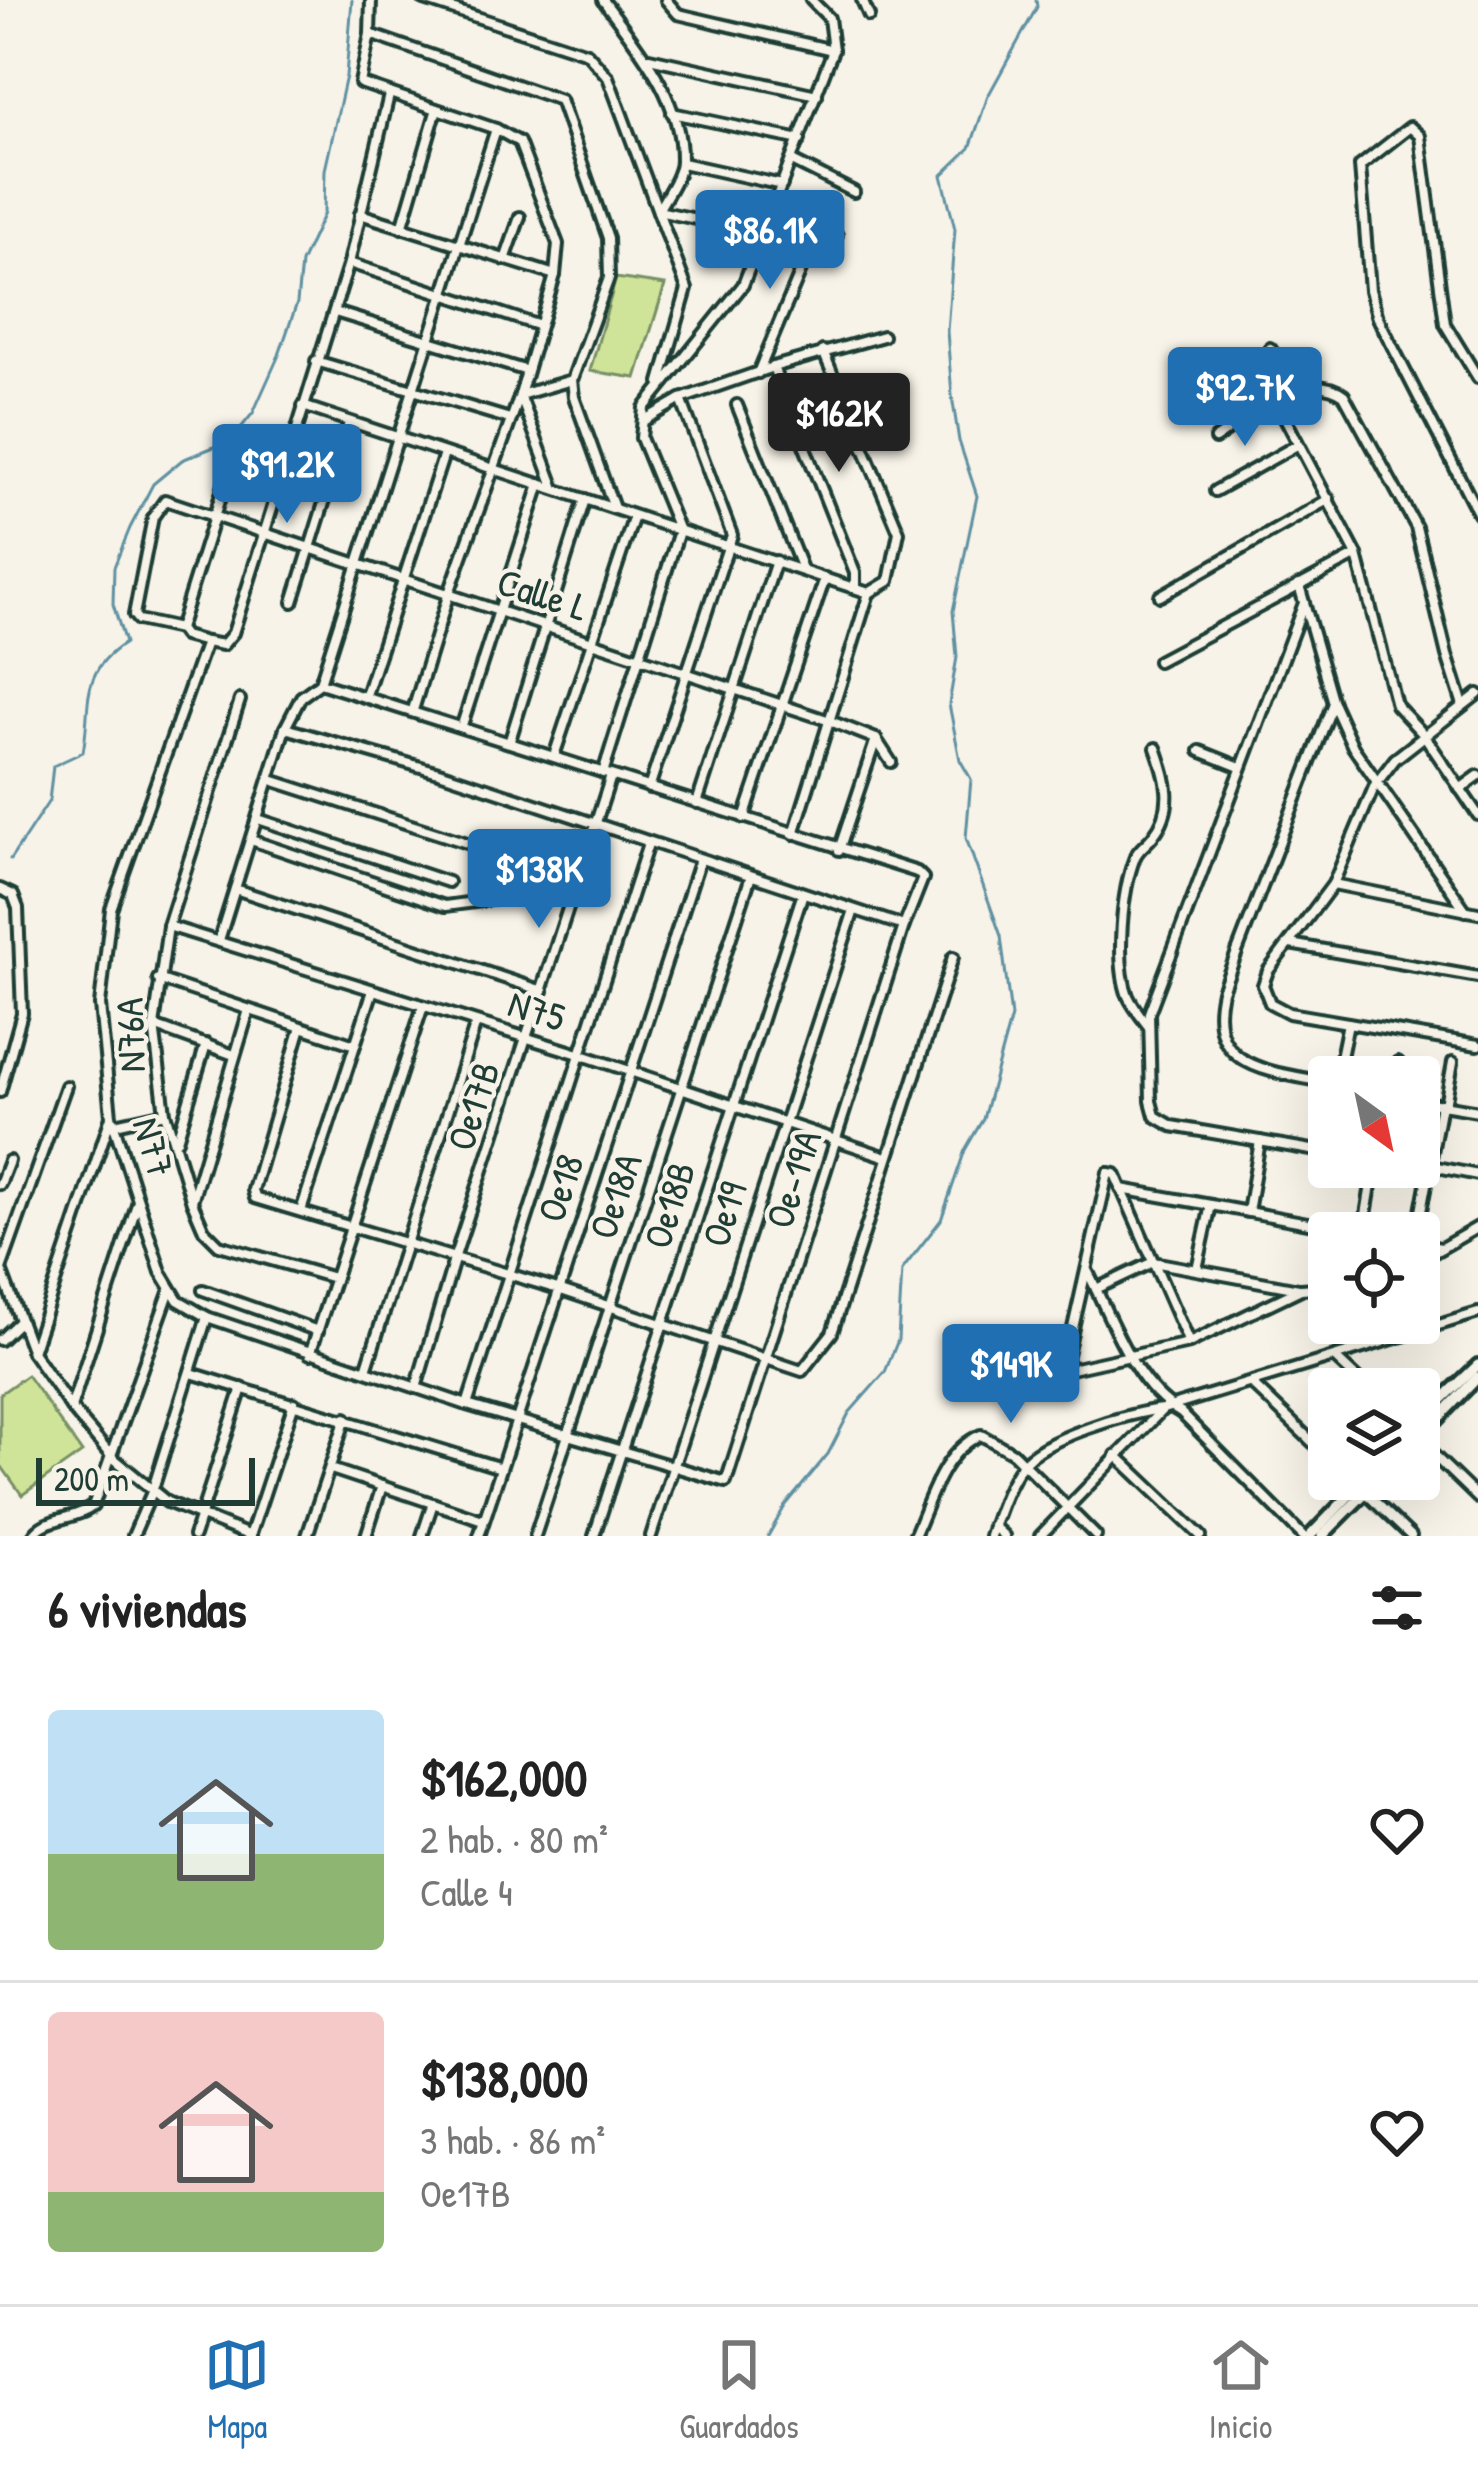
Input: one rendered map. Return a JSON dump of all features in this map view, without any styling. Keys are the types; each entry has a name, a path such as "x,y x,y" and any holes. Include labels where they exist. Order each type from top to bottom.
{"main road":[{"path":"1440,1401 1478,1365"},
{"path":"1440,1420 1476,1385"},
{"path":"1306,1536 1343,1500"},
{"path":"1322,1536 1348,1500"}],"street":[{"path":"371,0 360,83 496,129 519,142 558,244 555,275 520,395 413,710"},
{"path":"424,0 586,53 608,77 687,289 655,392 663,406"},
{"path":"591,0 605,2 648,58 672,113 682,164 658,212"},
{"path":"666,0 678,14 833,50"},
{"path":"679,531 641,438 644,408 743,285 833,50 833,28 822,8 811,0"},
{"path":"862,0 868,16"},
{"path":"370,34 560,100 608,238 609,278 572,380 574,398 614,508"},
{"path":"648,58 818,95"},
{"path":"233,456 179,629 184,636 223,645 233,633 350,263 388,95"},
{"path":"402,228 436,112"},
{"path":"672,113 800,140"},
{"path":"1478,378 1445,324 1420,136 1410,127 1360,166 1370,290 1378,318 1478,513"},
{"path":"219,940 285,728 301,697 320,683 496,129"},
{"path":"791,160 854,193"},
{"path":"682,164 782,185"},
{"path":"772,210 836,235"},
{"path":"658,212 763,233"},
{"path":"360,214 555,275"},
{"path":"505,260 520,217"},
{"path":"758,374 820,225"},
{"path":"350,263 538,325"},
{"path":"335,312 524,370"},
{"path":"641,423 681,399 823,351 884,336"},
{"path":"1270,348 1297,389"},
{"path":"794,834 868,593 889,581 899,532 823,351"},
{"path":"316,362 510,419"},
{"path":"773,367 855,573 855,588"},
{"path":"520,395 572,380"},
{"path":"1215,439 1297,389 1321,384 1344,395 1417,527 1463,705"},
{"path":"520,395 555,487"},
{"path":"649,788 732,535 681,399"},
{"path":"1276,401 1358,555 1390,690 1478,814"},
{"path":"737,405 802,569"},
{"path":"303,406 868,593"},
{"path":"293,602 349,423"},
{"path":"1215,491 1297,445"},
{"path":"366,695 444,454"},
{"path":"462,725 540,484"},
{"path":"510,740 585,499"},
{"path":"1160,596 1328,499"},
{"name":"Calle L","path":"179,629 134,615 153,518 164,500 876,739"},
{"path":"554,756 634,516"},
{"name":"Oe17B","path":"416,1388 454,1258 597,825 640,656 679,531"},
{"path":"1158,662 1358,555"},
{"path":"697,803 776,561"},
{"path":"744,818 824,578"},
{"path":"1299,585 1333,703 1376,785 1466,911"},
{"path":"1304,603 1149,1013 1155,1116 1172,1126 1308,1150"},
{"name":"N77","path":"170,1290 113,1120 100,1004 111,909 206,642"},
{"path":"320,683 510,740 839,850 876,739"},
{"path":"1477,698 1395,759 1376,785 1333,884 1268,971 1263,985 1266,999 1289,1013 1478,1045"},
{"name":"N76A","path":"240,700 168,926 158,979 154,1026 165,1113 192,1202 204,1230 219,1245 334,1278"},
{"path":"1308,1079 1257,1068 1242,1060 1226,1046 1217,1022 1222,991 1333,703"},
{"path":"285,728 442,773 904,926"},
{"path":"876,739 891,762"},
{"path":"1150,1029 1128,996 1122,953 1134,860 1154,836 1170,786 1156,748"},
{"path":"1200,752 1240,767"},
{"path":"1460,789 1478,776"},
{"path":"271,780 552,870"},
{"path":"258,819 448,882"},
{"path":"251,840 445,906 516,893 585,854"},
{"path":"466,1405 648,844"},
{"name":"Oe-19A","path":"673,1469 726,1482 904,926 924,882 917,872 839,850"},
{"name":"Oe18","path":"478,1536 700,859"},
{"name":"Oe18A","path":"535,1536 751,876"},
{"path":"1333,884 1478,913"},
{"path":"0,889 13,895 18,908 22,1013 0,1092"},
{"name":"N75","path":"235,889 543,992"},
{"name":"Oe18B","path":"593,1536 803,893"},
{"name":"Oe19","path":"651,1536 854,910"},
{"name":"N75","path":"168,926 579,1054 887,1157"},
{"path":"1289,944 1478,977"},
{"path":"301,1028 252,1195 804,1370 832,1333 953,957"},
{"path":"158,979 355,1045"},
{"path":"301,1211 373,990"},
{"path":"310,1354 423,1006"},
{"path":"192,1202 249,1010"},
{"path":"366,1370 476,1023"},
{"path":"1341,1056 1348,1023"},
{"path":"154,1026 234,1054"},
{"path":"177,1141 206,1044"},
{"path":"1440,1121 1453,1062"},
{"path":"66,1086 1,1270 32,1352 70,1408 112,1457 152,1492 200,1518 250,1536 294,1402"},
{"path":"1440,1104 1478,1111"},
{"path":"32,1352 113,1120 165,1113"},
{"path":"1248,1212 1261,1142"},
{"path":"0,1184 9,1161"},
{"path":"1440,1167 1478,1174"},
{"path":"1189,1343 1115,1174 1108,1173 1066,1359 1071,1369 1132,1361 1189,1343 1300,1289"},
{"path":"1121,1189 1308,1223"},
{"path":"70,1408 139,1200"},
{"path":"1197,1269 1211,1205"},
{"path":"1442,1248 1478,1227"},
{"path":"1096,1289 1153,1262 1308,1288"},
{"path":"1087,1269 1132,1361 1158,1401 1181,1414 1306,1536"},
{"path":"33,1533 89,1511 170,1290 207,1317 310,1354 673,1469"},
{"path":"202,1290 317,1331"},
{"path":"1004,1536 992,1531 1022,1464 1040,1451 1130,1414 1252,1384 1478,1313"},
{"path":"133,1536 152,1492 207,1317"},
{"path":"0,1340 20,1321"},
{"path":"1335,1358 1346,1368"},
{"path":"191,1373 501,1468"},
{"path":"1252,1384 1308,1438"},
{"path":"194,1536 242,1388"},
{"path":"1040,1536 1166,1408"},
{"path":"308,1536 346,1418"},
{"path":"914,1536 944,1468 978,1435 991,1438 1022,1464 1096,1536"},
{"path":"1116,1455 1201,1536"},
{"path":"1440,1461 1478,1498"},
{"path":"332,1469 484,1520"},
{"path":"366,1536 382,1486"},
{"path":"1376,1500 1411,1536"},
{"path":"422,1536 433,1503"}],"green space":[{"path":"616,278 665,285 636,378 590,371"},
{"path":"27,1375 82,1453 22,1495 0,1464 0,1394"}],"waterway":[{"path":"10,860 49,801 53,766 83,752 93,678 110,654 125,643 113,604 114,567 153,484 182,460 231,440 253,413 279,355 297,303 301,263 324,213 325,170 346,76 352,0"},
{"path":"768,1536 785,1506 828,1454 849,1413 885,1372 898,1340 902,1270 941,1220 965,1150 983,1119 1011,1017 1001,936 966,838 971,779 960,760 949,704 957,657 953,611 977,496 959,441 952,396 947,331 955,229 942,175 970,148 988,96 1037,7 1036,0"}]}
